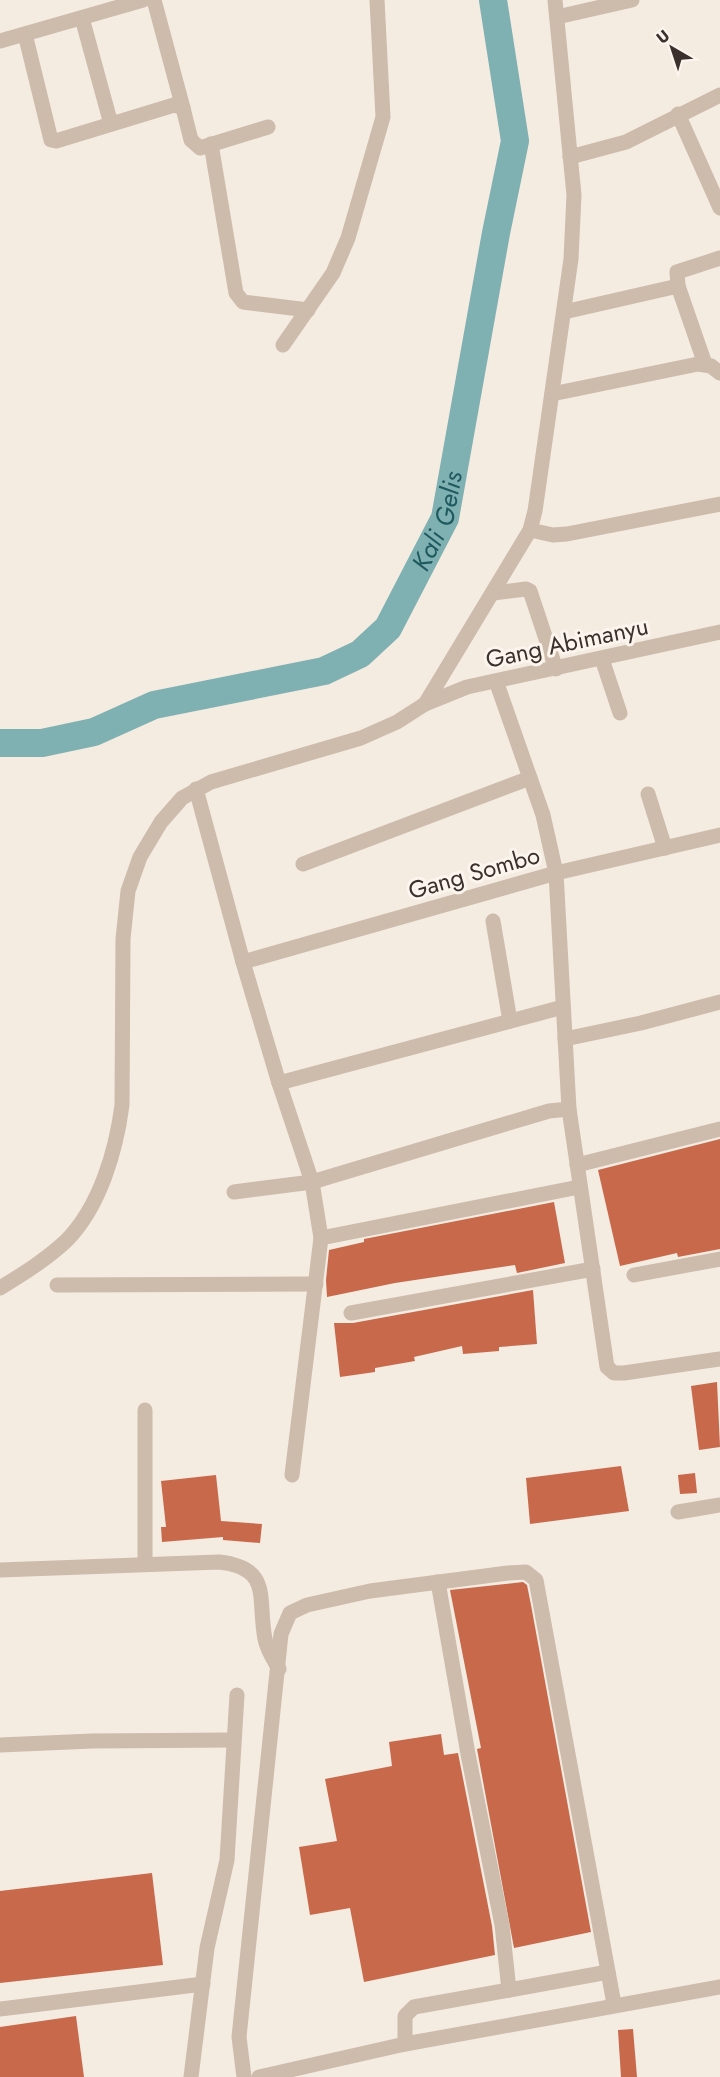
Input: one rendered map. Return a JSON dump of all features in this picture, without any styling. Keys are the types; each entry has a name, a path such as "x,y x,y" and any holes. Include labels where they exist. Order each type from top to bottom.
{"street":[{"path":"0,41 143,0"},
{"path":"154,0 193,144 200,148 268,126"},
{"path":"283,345 333,273 348,238 383,117 377,0"},
{"path":"425,704 530,530 535,511 574,226 555,0"},
{"path":"557,17 632,0"},
{"path":"82,18 111,124"},
{"path":"25,34 51,140 56,141 174,105 183,108"},
{"path":"570,157 626,142 720,95"},
{"path":"678,114 720,208"},
{"path":"211,144 236,293 243,302 308,310"},
{"path":"720,258 677,272 678,286 705,364 720,373"},
{"path":"564,312 678,286"},
{"path":"552,394 705,364"},
{"path":"530,530 553,535 567,534 720,504"},
{"path":"493,593 526,589 530,591 556,669"},
{"name":"Gang Abimanyu","path":"0,1288 40,1263 68,1239 89,1208 102,1181 118,1132 122,1105 123,939 128,891 140,857 161,822 177,803 196,789 228,776 361,738 398,722 425,704 453,691 720,632"},
{"path":"602,659 620,713"},
{"path":"496,681 543,815 556,873 569,1109 579,1187 609,1370 624,1373 720,1359"},
{"path":"303,864 530,778"},
{"path":"196,789 243,962 279,1083 312,1182 321,1238 292,1475"},
{"path":"648,794 665,848"},
{"name":"Gang Sombo","path":"243,962 556,873 720,834"},
{"path":"493,921 510,1021"},
{"path":"565,1039 641,1023 720,1002"},
{"path":"279,1083 564,1007"},
{"path":"234,1192 312,1182 549,1111 569,1109"},
{"path":"577,1165 720,1129"},
{"path":"321,1238 579,1187"},
{"path":"634,1275 720,1259"},
{"path":"351,1313 593,1269"},
{"path":"57,1285 316,1284"},
{"path":"145,1410 145,1564"},
{"path":"678,1512 720,1505"},
{"path":"0,1570 219,1562 238,1564 251,1572 261,1589 265,1640 279,1670"},
{"path":"243,2077 240,2037 281,1634 285,1621 296,1608 370,1591 526,1572 536,1580 614,2004"},
{"path":"438,1582 468,1754 502,1925 509,1990"},
{"path":"191,2077 207,1948 227,1860 237,1695"},
{"path":"0,1745 92,1741 233,1740"},
{"path":"405,2044 405,2016 414,2007 608,1972"},
{"path":"0,2009 203,1984"},
{"path":"259,2077 405,2044 614,2004 720,1987"}],"building":[{"path":"720,1139 720,1249 678,1257 677,1253 620,1266 598,1170"},
{"path":"554,1202 565,1263 517,1273 515,1265 395,1283 327,1297 329,1250 364,1242 364,1239"},
{"path":"533,1290 537,1344 499,1347 499,1351 463,1354 462,1346 414,1357 415,1361 375,1368 375,1372 340,1377 334,1323 353,1323"},
{"path":"717,1382 720,1447 699,1450 691,1386"},
{"path":"621,1466 629,1511 530,1524 526,1478"},
{"path":"695,1473 697,1493 680,1494 678,1475"},
{"path":"216,1475 221,1521 262,1524 260,1543 223,1540 223,1537 162,1542 161,1527 166,1527 161,1481"},
{"path":"523,1582 527,1585 531,1605 591,1932 514,1948 477,1749 481,1748 450,1590"},
{"path":"441,1734 444,1755 458,1753 492,1926 495,1955 364,1982 350,1908 310,1915 299,1847 337,1841 325,1779 392,1766 389,1742"},
{"path":"152,1873 163,1965 0,1983 0,1891"},
{"path":"76,2016 84,2077 0,2077 0,2027"},
{"path":"633,2029 637,2077 621,2077 618,2030"}],"waterway":[{"name":"Kali Gelis","path":"0,743 42,743 94,732 154,705 324,671 360,654 388,628 445,518 496,233 515,141 493,0"}]}
